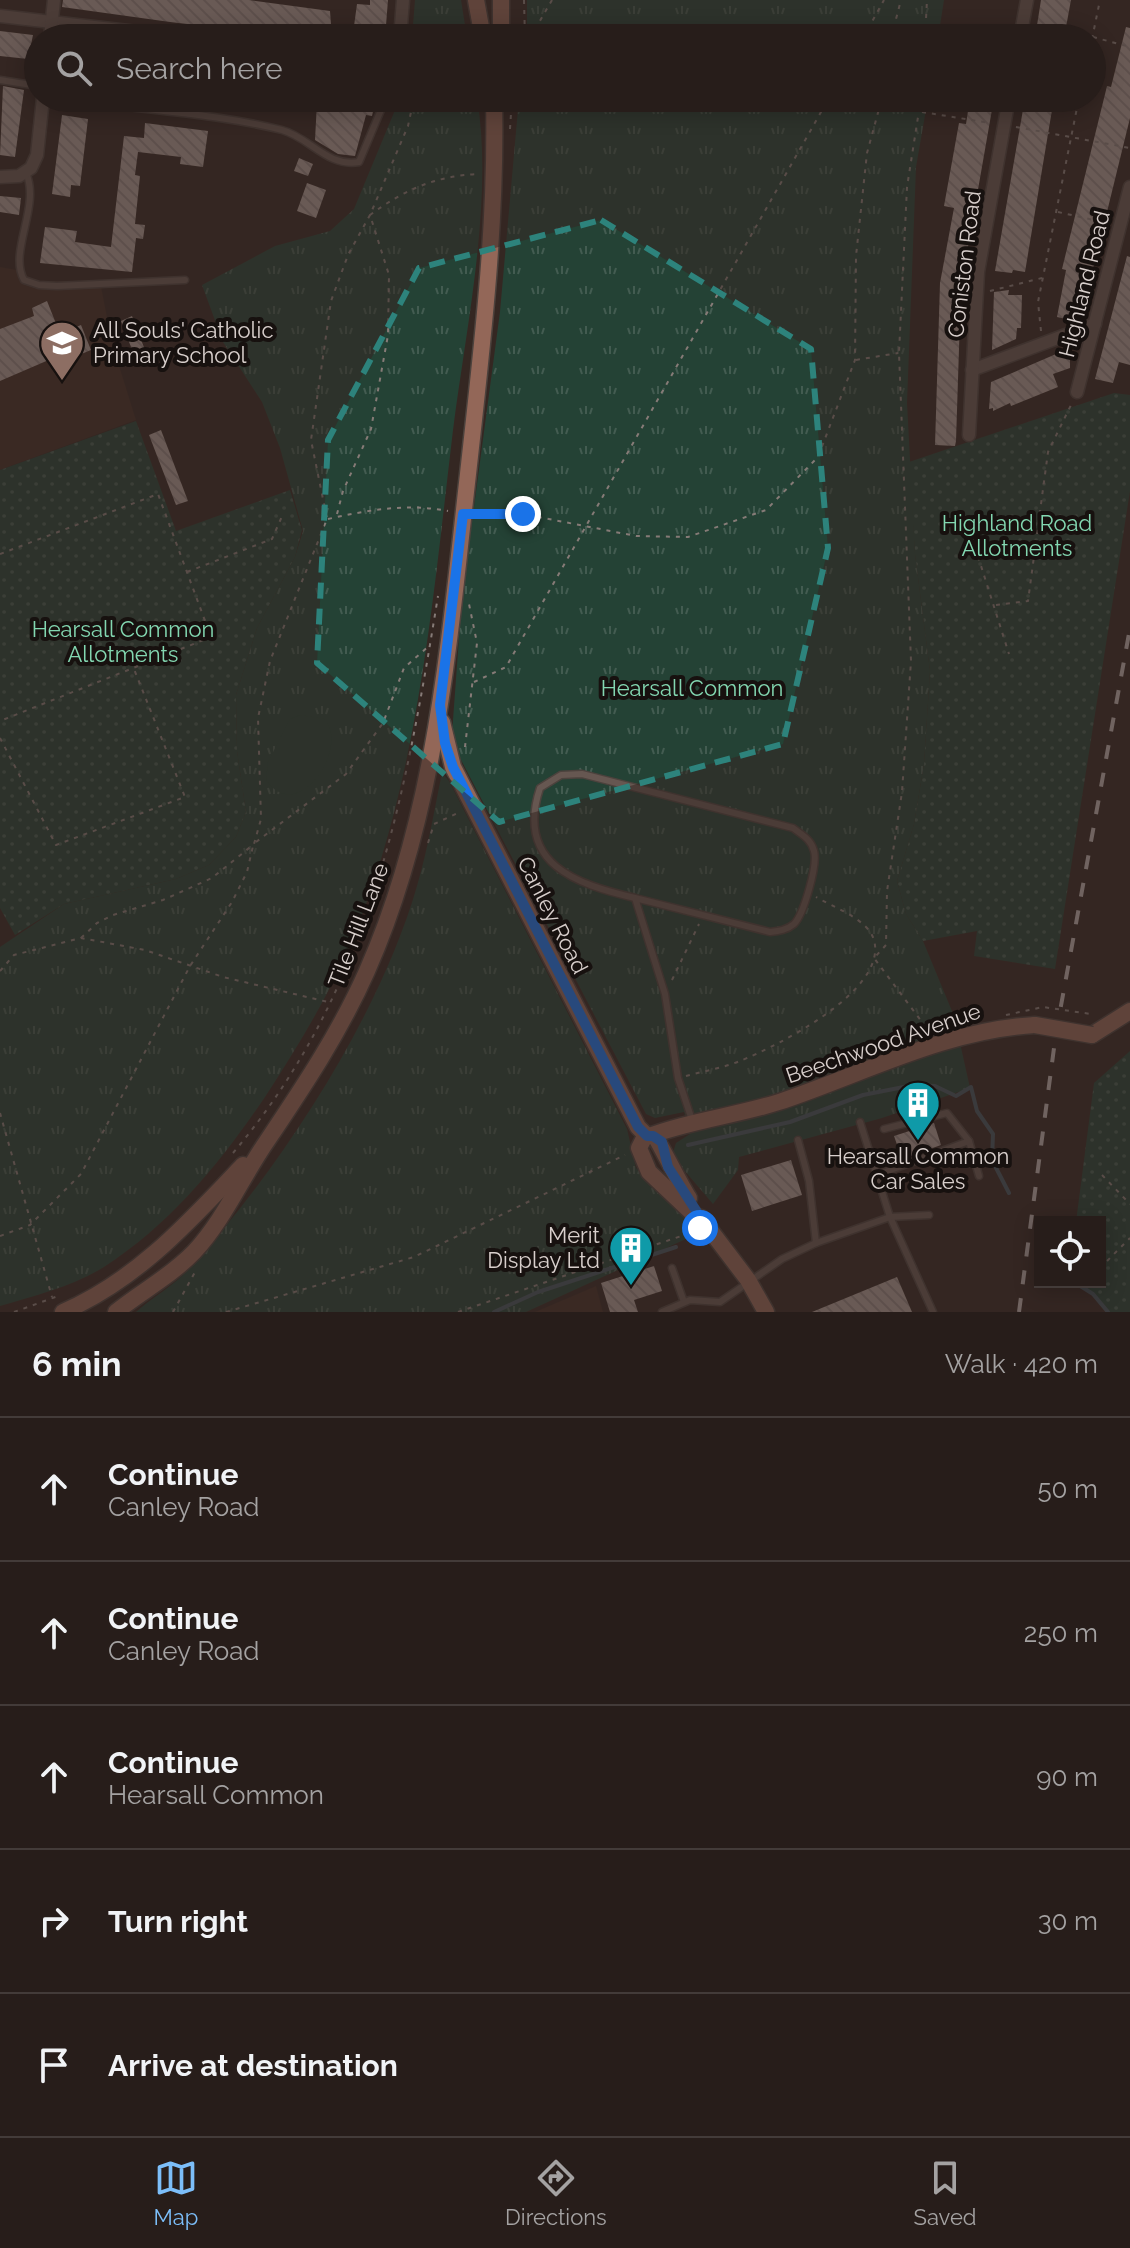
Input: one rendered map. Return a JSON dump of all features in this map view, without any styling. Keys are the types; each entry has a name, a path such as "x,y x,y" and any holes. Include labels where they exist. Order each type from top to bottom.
{"main road":[{"path":"476,0 480,24"},
{"path":"486,0 489,24"},
{"path":"501,0 501,24"},
{"path":"440,705 493,246 494,112"},
{"name":"Canley Road","path":"440,705 445,743 473,806 593,1043 651,1146 748,1280 766,1312"},
{"name":"Tile Hill Lane","path":"116,1312 152,1289 197,1248 340,1025 379,942 418,815 440,705"},
{"name":"Beechwood Avenue","path":"651,1146 693,1123 776,1103 940,1043 989,1030 1035,1025 1092,1035 1130,1011"},
{"name":"Tile Hill Lane","path":"58,1305 106,1291 152,1257 267,1140"}],"street":[{"path":"52,22 54,0"},
{"path":"401,24 403,0"},
{"path":"1023,24 1027,0"},
{"path":"0,16 69,24"},
{"path":"0,177 26,173 37,155 42,112"},
{"name":"Coniston Road","path":"969,435 977,295 1006,112"},
{"name":"Highland Road","path":"1077,392 1130,187"},
{"path":"972,370 1095,324"}],"lane":[{"path":"0,80 24,84"},
{"path":"156,112 285,131 328,157 349,164 359,162 380,112"},
{"path":"26,173 31,192 20,267 24,280 48,286 185,280"},
{"path":"582,774 793,828 808,838 815,853 808,893 796,922 785,930 770,932 635,898 563,875 543,853 535,815 540,788 547,781 561,775 582,774"},
{"path":"635,898 665,994 678,1078 693,1123"},
{"path":"924,1106 927,1117"},
{"path":"884,1129 947,1113 969,1141 979,1176"},
{"path":"860,1122 890,1217 933,1312"},
{"path":"798,1140 809,1181 816,1243"},
{"path":"877,1175 969,1141"},
{"path":"662,1312 684,1302 720,1302 748,1280 816,1243 890,1217 929,1215"},
{"path":"672,1268 684,1302"}],"path":[{"path":"524,0 525,24"},
{"path":"538,24 552,0"},
{"path":"871,24 884,0"},
{"path":"895,24 901,0"},
{"path":"926,24 927,0"},
{"path":"1095,24 1100,0"},
{"path":"1106,41 1130,47"},
{"path":"0,1236 30,1225 81,1174 190,966 232,902 247,872 261,819 258,718 270,661 327,519 311,440 331,301 348,255 370,215 408,126 411,112"},
{"path":"473,682 506,667 821,112"},
{"path":"327,519 373,509 423,506 463,514 523,514 636,536 688,537 766,510 818,457 855,360 856,256 867,153 878,112"},
{"path":"874,958 886,945 887,891 902,792 911,661 899,353 907,187 920,112 1130,148"},
{"path":"1042,344 1038,302 1076,112"},
{"path":"370,215 395,197 430,180 495,173"},
{"path":"1057,212 1120,226"},
{"path":"337,517 343,491 371,429 388,335 389,275 370,215"},
{"path":"977,295 1043,278"},
{"path":"855,360 899,353"},
{"path":"996,605 1028,601 1048,452 1077,392"},
{"path":"0,554 158,494 211,637 0,721"},
{"path":"187,572 272,539 283,514"},
{"path":"969,528 996,605 1009,654"},
{"path":"226,1161 277,1096 347,969 383,871 399,811 438,593"},
{"path":"81,938 97,923 113,915 163,900 212,878 346,774 383,723 404,668 430,645"},
{"path":"0,738 56,845 185,797 133,668"},
{"path":"426,848 434,824 473,806"},
{"path":"678,1078 740,1061 829,1013 867,977 874,958 874,940 865,926 808,893"},
{"path":"665,994 703,916"},
{"path":"0,971 14,955 81,938 145,950 190,966 329,1003"},
{"path":"874,958 916,1017 940,1043"},
{"path":"1006,1015 1043,1007 1091,1014"},
{"path":"0,1113 30,1225 58,1305"},
{"path":"226,1312 414,1257 651,1146"},
{"path":"1102,1175 1130,1204"},
{"path":"458,1312 706,1226"},
{"path":"1106,1262 1130,1238"},
{"path":"14,1312 58,1305 66,1293"}],"highlighted area":[{"path":"601,220 811,349 828,548 783,744 499,822 317,663 328,440 419,268"}],"shaded area":[{"name":"All Souls' Catholic Primary School","path":"0,267 17,270 36,281 100,281 112,343 136,420 0,470"},
{"path":"596,1286 603,1312 535,1312"}],"green space":[{"path":"415,0 461,0 465,24 413,24"},
{"path":"527,0 944,0 940,24 527,24"},
{"path":"394,112 478,112 482,178 476,263 429,629 406,761 391,826 371,890 338,971 298,1044 248,1121 193,1190 151,1231 104,1267 67,1285 0,1306 0,947 64,904 176,879 209,865 236,837 246,812 237,751 236,695 257,628 295,557 303,531 280,448 262,402 223,342 202,285 275,246 330,231 354,209"},
{"name":"Hearsall Common","path":"518,112 926,112 916,167 907,403 915,554 930,671 924,764 914,824 897,881 906,914 923,941 954,1016 970,1088 882,1118 739,1157 738,1170 713,1204 672,1156 676,1143 690,1134 684,1112 655,1118 646,1114 459,756 452,734 462,597 500,312"},
{"name":"Highland Road Allotments","path":"1114,393 1130,395 1130,491 1055,969 974,956 977,931 923,941 906,914 897,881 914,824 924,764 930,671 915,554 909,462"},
{"name":"Hearsall Common Allotments","path":"136,421 176,531 290,490 302,530 295,557 257,628 236,695 237,751 246,812 236,837 209,865 176,879 64,904 15,935 0,908 0,470"},
{"path":"300,715 324,719 331,731 331,747 326,763 306,788 292,794 279,792 266,780 268,762 290,719"},
{"path":"442,773 449,781 627,1129 636,1168 693,1221 699,1233 526,1312 136,1312 182,1276 223,1230 291,1139 352,1039 400,936 421,872"},
{"path":"1130,1051 1130,1312 1108,1312 1084,1288 1106,1288 1106,1216 1077,1216 1094,1083"}],"building":[{"path":"63,0 249,0 330,11 331,24 187,24 62,7"},
{"path":"370,0 388,0 386,24 354,24 357,4 370,5"},
{"path":"1041,0 1071,0 1067,24 1037,24"},
{"path":"1126,27 1130,28 1130,118 1082,314 1066,319 1057,317 1066,270 1062,269 1101,112 1106,112 1107,86 1111,87"},
{"path":"0,31 24,34 24,59 0,56"},
{"path":"3,86 24,90 15,157 0,155"},
{"path":"316,112 373,112 372,116 366,115 355,156 338,154 315,140"},
{"path":"968,112 992,112 961,287 956,441 955,446 935,445 940,283 954,208 944,206 959,123 966,124"},
{"path":"1023,112 1052,112 1025,272 995,271"},
{"path":"62,115 88,119 80,186 71,185 70,197 52,194"},
{"path":"145,123 208,131 203,167 180,164 181,157 138,152 135,175 140,176 135,224 145,225 143,239 136,238 132,272 40,263 45,227 77,231 75,242 111,247 124,136 144,138"},
{"path":"299,158 313,164 308,176 294,171"},
{"path":"307,183 326,190 316,218 297,211"},
{"path":"0,196 21,198 19,215 0,212"},
{"path":"1127,256 1130,257 1130,365 1119,362 1113,383 1095,379"},
{"path":"1009,290 1008,295 1022,295 1021,328 1017,328 1016,339 992,350 994,292"},
{"path":"47,301 57,326 69,322 71,329 81,325 91,350 55,365 51,359 0,381 0,329 34,316 32,308"},
{"path":"132,316 145,350 134,355 121,321"},
{"path":"1070,348 1070,368 1053,374 1058,387 1011,406 1010,403 993,411 993,408 989,409 991,382"},
{"path":"161,430 188,501 176,505 149,435"},
{"name":"Hearsall Common Car Sales","path":"934,1123 941,1145 902,1159 894,1136"},
{"path":"791,1160 802,1195 752,1211 741,1175"},
{"name":"Merit Display Ltd","path":"654,1266 662,1291 634,1300 638,1312 610,1312 601,1283"},
{"path":"897,1277 912,1312 812,1312"}],"waterway":[{"path":"688,1145 790,1122 863,1095 914,1085 935,1086 956,1096 971,1087 977,1111 993,1134 992,1160 1009,1193"},
{"path":"494,1312 538,1292 676,1247"},
{"path":"1084,1288 1108,1312"}],"railway":[{"path":"1019,1312 1056,1033 1130,628"}],"place":[{"name":"All Souls' Catholic Primary School","path":"62,382"},
{"name":"Hearsall Common Car Sales","path":"918,1142"},
{"name":"Merit Display Ltd","path":"631,1287"}],"route":[{"path":"523,514 463,514 440,705 445,743 453,767 593,1043 638,1127 647,1136 658,1137 662,1142 668,1167 706,1226 700,1228"}]}
